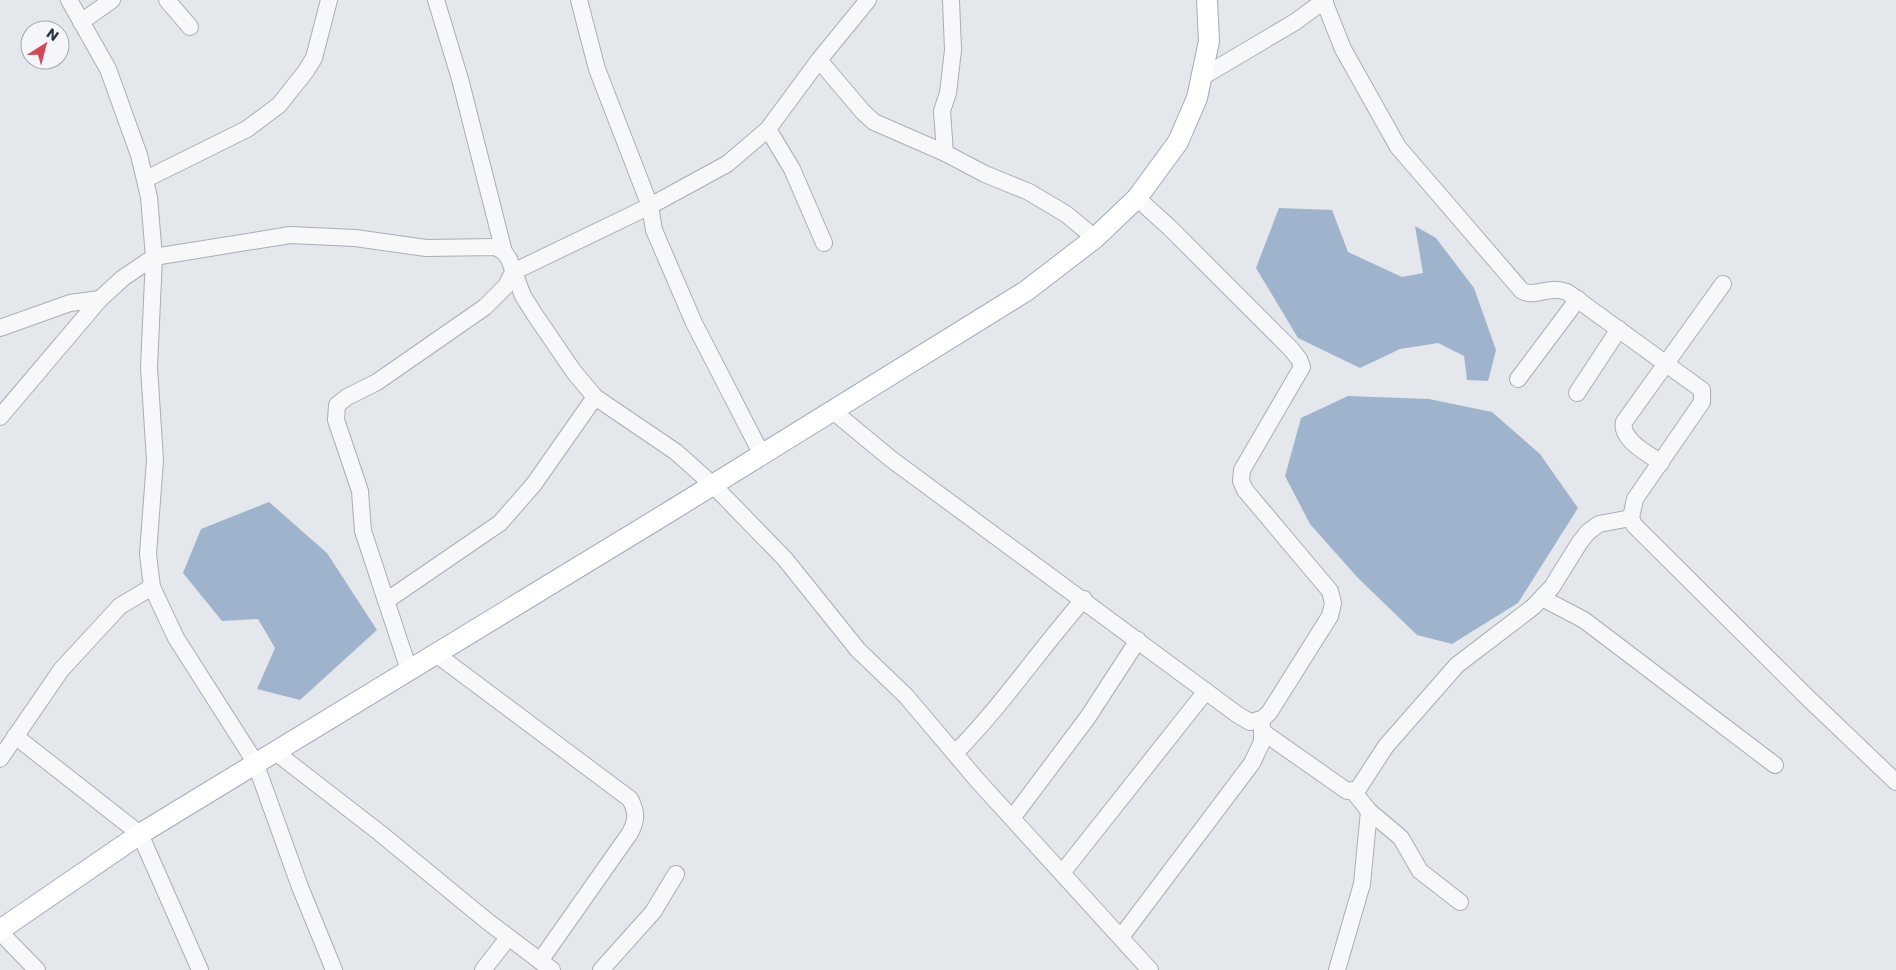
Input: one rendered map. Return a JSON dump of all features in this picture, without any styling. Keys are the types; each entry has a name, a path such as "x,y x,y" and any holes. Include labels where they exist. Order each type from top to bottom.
{"main road":[{"path":"0,931 140,834 255,762 713,485 1026,291 1095,238 1137,198 1178,142 1197,98 1202,77 1209,41 1207,0"}],"street":[{"path":"69,0 108,69 146,179 149,197 154,256 149,344 155,460 148,554 152,587 176,638 255,762 300,887 334,970"},
{"path":"81,22 112,0"},
{"path":"167,0 190,27"},
{"path":"146,179 247,129 262,120 279,105 314,58 329,0"},
{"path":"436,0 460,79 504,252 535,315 574,372 595,397 676,452 713,485 784,559 858,650 906,696 954,754 1150,970"},
{"path":"579,0 597,69 650,206 654,230 694,323 762,455"},
{"path":"409,670 363,531 360,491 336,420 337,405 346,397 377,382 485,307 506,286 513,272 650,206 727,164 768,130 819,60 868,0"},
{"path":"945,153 942,111 948,92 953,50 950,0"},
{"path":"1202,77 1295,22 1325,1 1343,49 1398,147 1522,291 1528,294 1552,288 1559,289 1578,299 1702,390 1704,396 1702,402 1661,464 1635,499 1631,518 1634,525 1649,542 1896,782"},
{"path":"819,60 863,112 874,122 945,153 985,174 1029,192 1066,214 1095,238"},
{"path":"768,130 792,169 824,243"},
{"path":"1121,937 1252,762 1262,742 1262,726 1330,616 1333,603 1330,591 1245,490 1241,481 1242,470 1302,367 1299,359 1170,228 1137,198"},
{"path":"0,417 100,299 123,278 154,256 290,236 355,238 426,248 488,246 504,252"},
{"path":"1661,464 1627,437 1622,429 1624,422 1723,284"},
{"path":"0,328 70,303 100,299"},
{"path":"1518,378 1578,299"},
{"path":"1577,393 1620,329"},
{"path":"386,601 500,523 534,484 595,397"},
{"path":"833,411 891,459 1084,599 1206,691 1250,722 1262,726 1347,791 1358,789 1386,746 1458,665 1542,598 1552,587 1588,532 1599,524 1631,518"},
{"path":"0,760 60,670 120,606 152,587"},
{"path":"1542,598 1584,620 1775,765"},
{"path":"954,754 986,722 1056,631 1084,599"},
{"path":"1013,818 1088,717 1138,640"},
{"path":"274,751 380,833 508,938 546,966 630,833 636,822 636,813 630,799 436,654"},
{"path":"1062,873 1206,691"},
{"path":"15,736 140,834 200,970"},
{"path":"1353,791 1369,811 1401,838 1420,871 1460,902"},
{"path":"1337,970 1362,884 1369,811"},
{"path":"601,970 653,912 676,874"},
{"path":"0,931 37,970"},
{"path":"483,970 508,938"}],"water":[{"path":"1279,208 1332,210 1348,252 1402,277 1423,273 1415,226 1436,238 1474,288 1496,350 1488,381 1467,380 1464,356 1438,343 1400,349 1360,368 1298,338 1256,268"},
{"path":"1348,396 1429,399 1492,412 1540,454 1578,508 1518,603 1452,644 1417,635 1358,578 1310,524 1285,476 1301,418"},
{"path":"269,502 327,553 377,630 300,700 257,689 275,648 258,619 222,621 183,573 201,529"}]}
